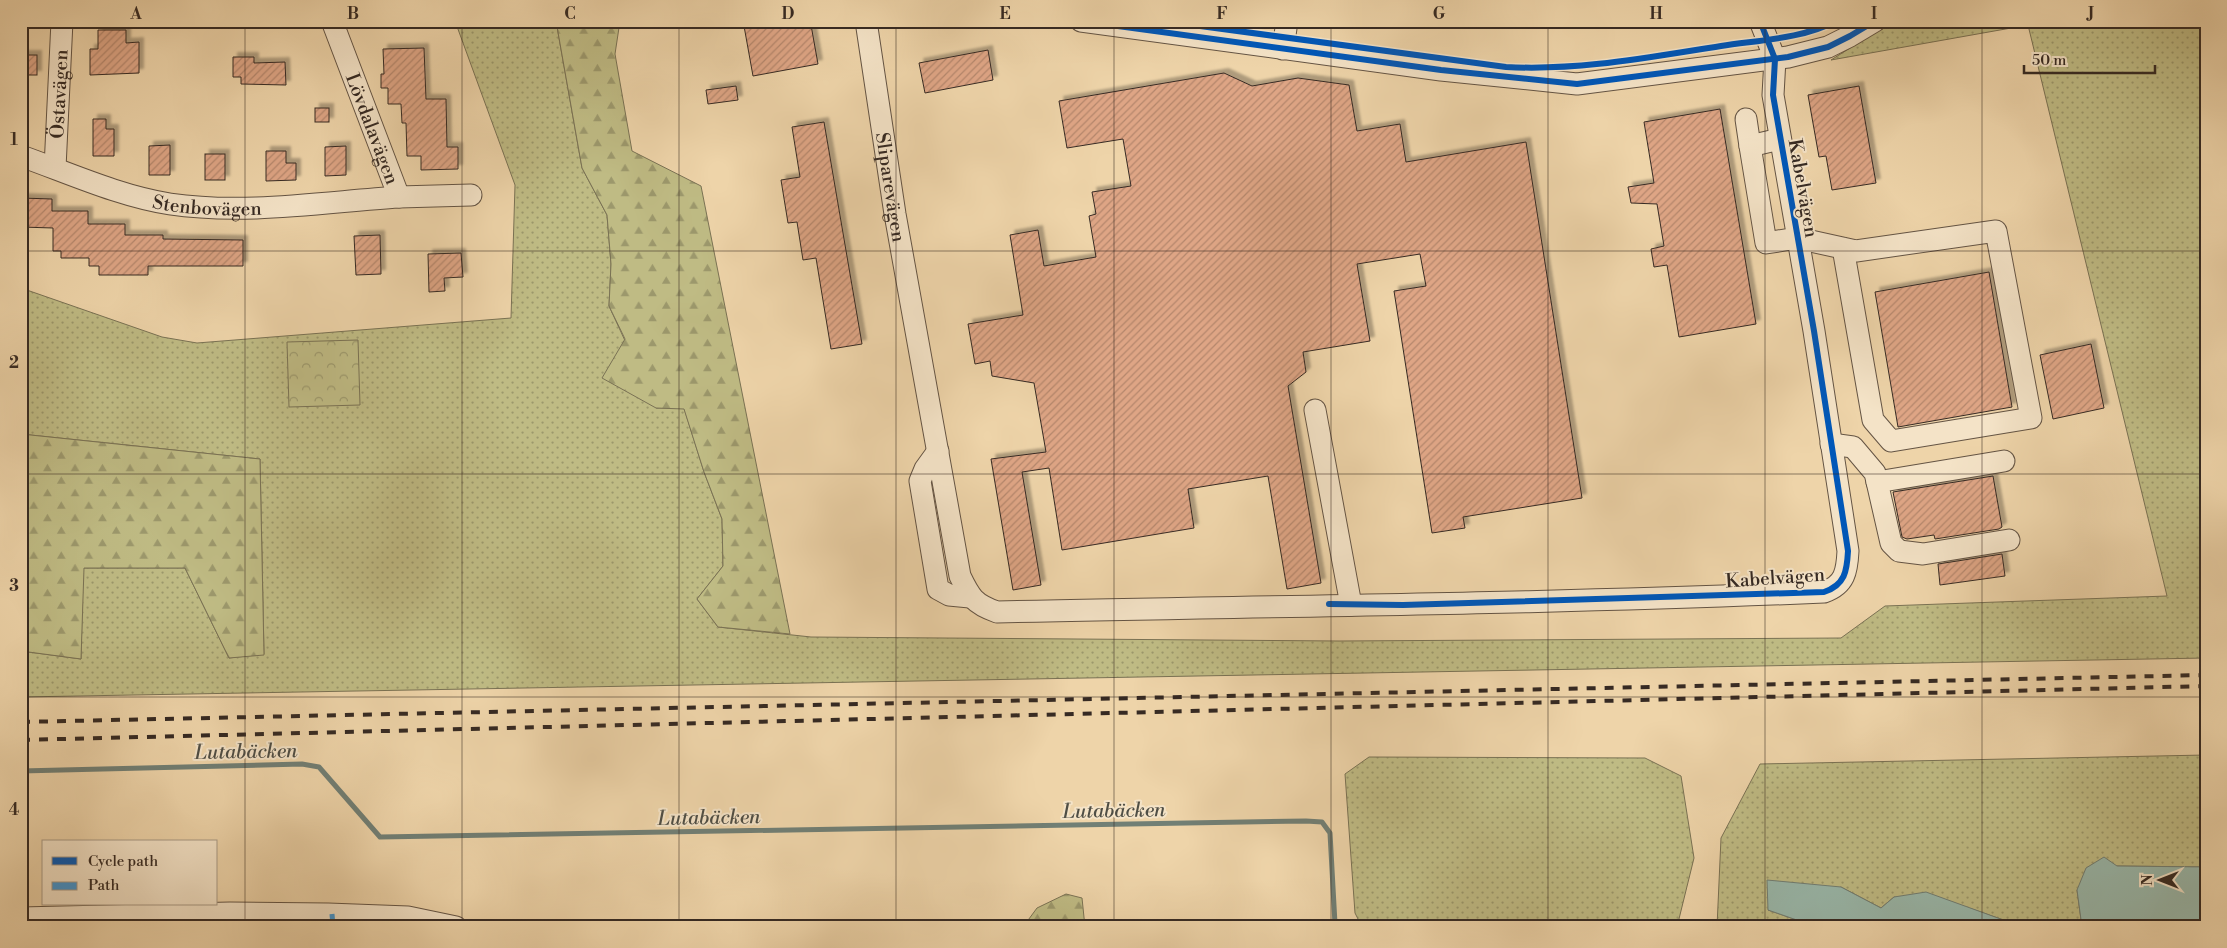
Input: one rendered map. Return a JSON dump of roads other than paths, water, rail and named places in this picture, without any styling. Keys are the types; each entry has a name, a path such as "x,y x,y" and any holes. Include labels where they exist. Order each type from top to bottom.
{"street":[{"name":"Östavägen","path":"55,168 62,21"},
{"name":"Lövdalavägen","path":"332,21 399,197 470,195"},
{"name":"Sliparevägen","path":"866,21 895,214 960,576 970,597"},
{"path":"1081,21 1441,70 1577,84 1775,59 1828,47 1874,21"},
{"path":"1284,49 1287,21"},
{"path":"1760,21 1775,59"},
{"name":"Kabelvägen","path":"970,597 982,607 997,612 1329,604 1413,605 1824,592 1833,589 1845,576 1848,551 1773,96 1775,59"},
{"path":"1746,118 1766,243 1797,238 1843,248 1856,251 1996,231 2031,418 1891,442 1873,420 1843,248"},
{"path":"1750,146 1780,139"},
{"name":"Stenbovägen","path":"21,156 137,196 169,204 206,208 271,206 399,197"},
{"path":"1315,410 1352,605"},
{"path":"1831,444 1853,447 1875,473 1891,543 1899,551 1923,554 2009,540"},
{"path":"1877,482 2004,461"},
{"path":"21,918 231,920 408,917 456,927"}],"waterway":[{"name":"Lutabäcken","path":"21,771 302,764 319,767 380,837 1322,822 1330,833 1335,924 1337,927"}],"railway":[{"path":"21,722 2206,675"},
{"path":"21,740 2206,686"}]}
